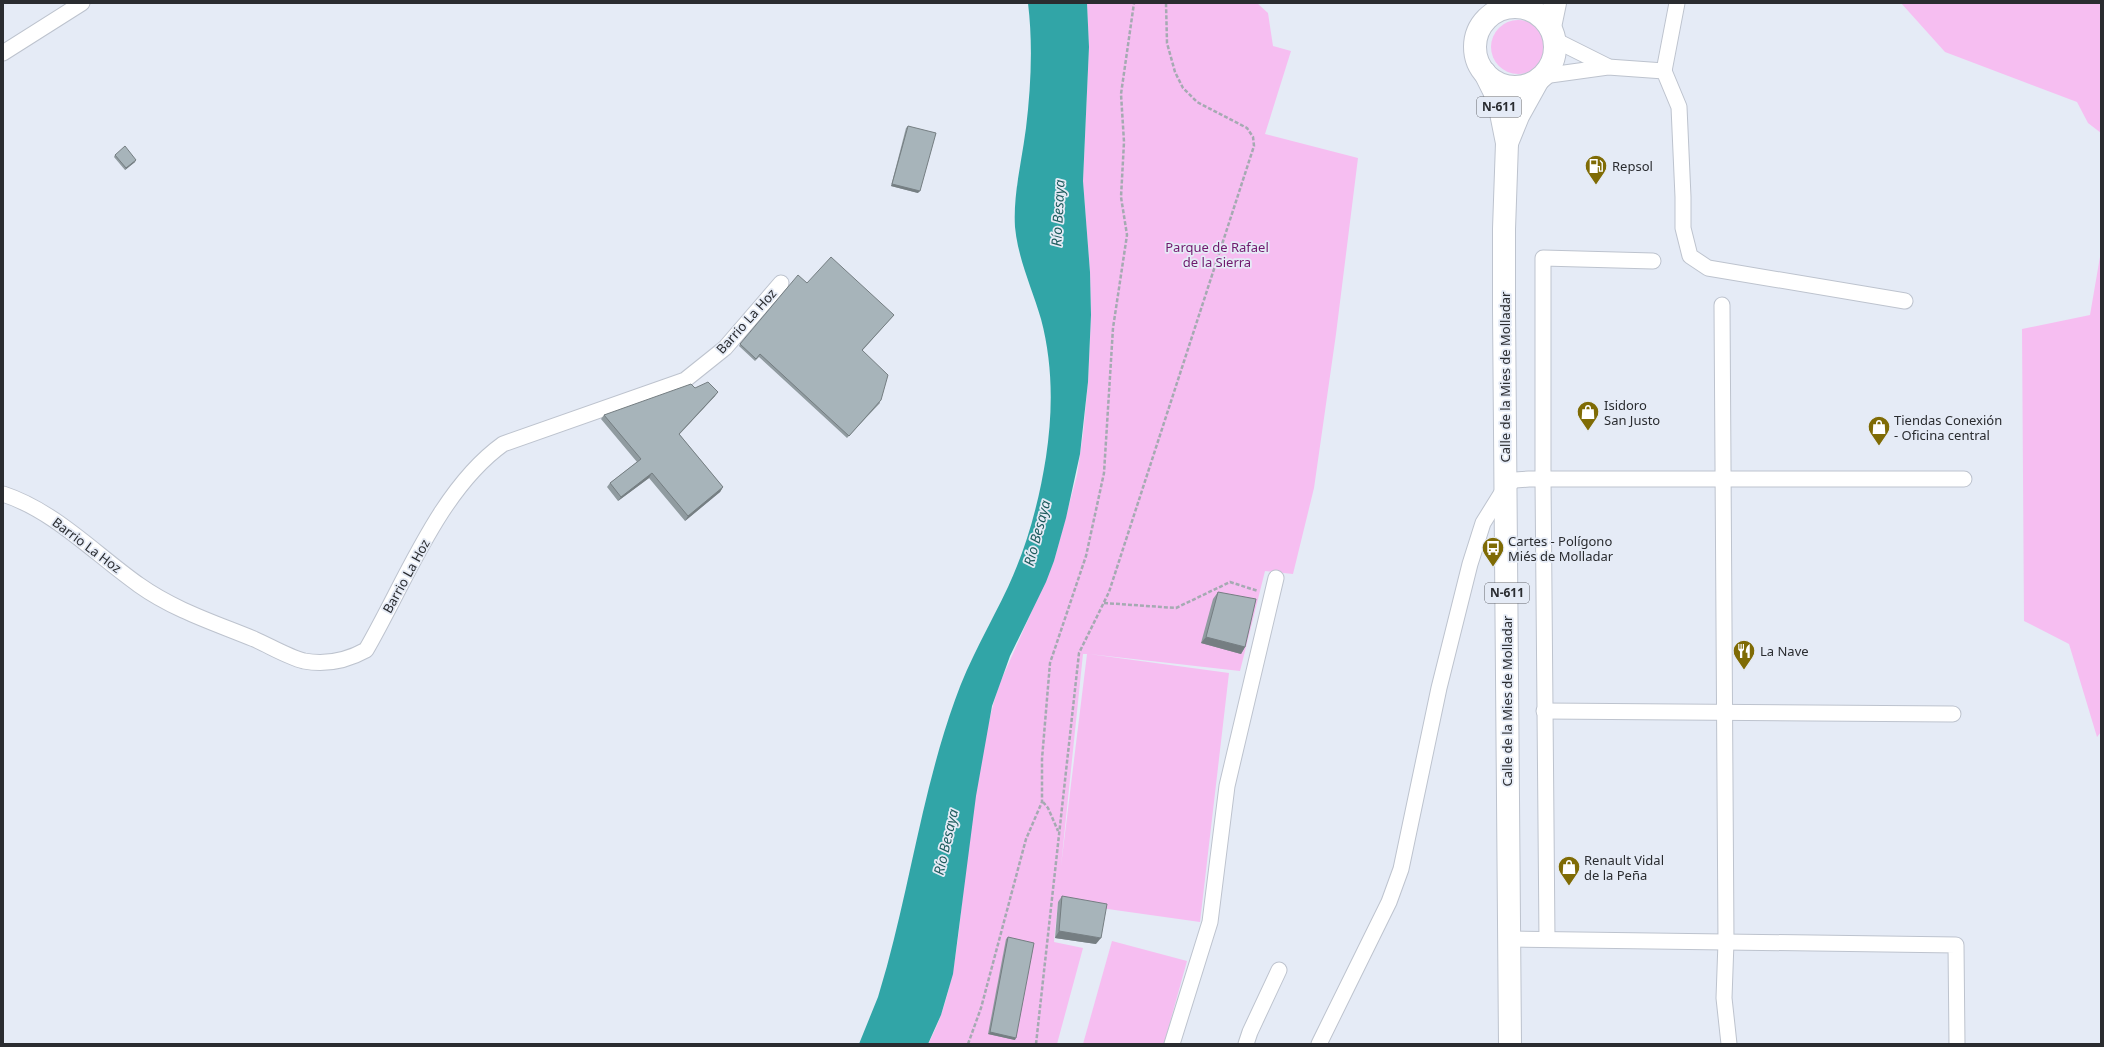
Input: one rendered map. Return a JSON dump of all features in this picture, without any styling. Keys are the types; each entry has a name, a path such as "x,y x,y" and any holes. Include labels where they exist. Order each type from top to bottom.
{"highway":[{"path":"1480,3 1481,26"},
{"name":"N-611","path":"1507,6 1531,10 1550,19 1554,60 1541,78 1523,86 1506,86 1498,83 1485,73 1477,59 1475,50 1475,42 1481,26 1496,12 1507,6"},
{"name":"Calle de la Mies de Molladar","path":"1485,73 1494,91 1501,113 1507,143 1504,229 1510,1044"},
{"name":"Calle de la Mies de Molladar","path":"1507,143 1518,116 1541,78"}],"street":[{"path":"3,53 82,3"},
{"path":"1676,3 1664,71 1679,107 1683,228 1690,256 1708,268 1905,301"},
{"path":"1550,19 1608,66"},
{"path":"1541,78 1608,66 1664,71"},
{"path":"1547,939 1544,711 1543,258 1653,261"},
{"name":"Barrio La Hoz","path":"3,494 22,501 44,513 140,586 182,611 304,661 327,662 351,658 366,650 448,503 485,456 503,444 685,380 725,348 780,283"},
{"path":"1722,306 1726,942 1724,998 1729,1044"},
{"path":"1319,1044 1389,902 1401,868 1439,688 1470,564 1483,523 1506,486 1515,480 1543,479 1964,479"},
{"path":"1172,1044 1210,922 1227,786 1276,578"},
{"path":"1544,711 1953,714"},
{"path":"1509,939 1956,945 1958,1044"},
{"path":"1246,1044 1250,1032 1279,970"}],"path":[{"path":"968,1044 982,1008 1026,839 1042,802 1042,758 1050,663 1086,556 1104,474 1113,328 1125,253 1126,235 1121,197 1124,142 1121,94 1134,3"},
{"path":"1036,1044 1079,653 1104,603 1111,585 1254,146 1253,137 1247,128 1197,102 1183,88 1175,72 1167,43 1166,3"},
{"path":"1104,603 1176,608 1230,582 1272,596"},
{"path":"1042,802 1048,808 1059,831"}],"green space":[{"name":"Parque de Rafael de la Sierra","path":"1087,3 1257,3 1268,13 1273,46 1291,51 1265,134 1358,158 1336,334 1314,488 1293,574 1265,571 1240,671 1089,654 1229,673 1200,922 1058,902 1054,942 1083,948 1057,1044 928,1044 937,1025 950,986 960,924 977,783 992,709 999,685 1054,561 1077,475 1088,382 1091,315 1090,272 1083,181 1089,47","holes":["1083,654 1087,654 1061,866"]},
{"path":"1901,3 2101,3 2101,133 2088,123 2077,102 1945,52"},
{"path":"1513,20 1523,20 1533,24 1541,32 1545,42 1545,52 1541,62 1533,70 1523,74 1513,74 1503,70 1495,62 1491,52 1491,42 1495,32 1503,24"},
{"path":"2101,251 2101,732 2097,737 2069,644 2024,621 2022,329 2090,315"},
{"path":"1112,941 1187,961 1164,1044 1083,1044"}],"water":[{"name":"Río Besaya","path":"1028,3 1087,3 1089,47 1083,181 1090,272 1091,315 1088,382 1080,454 1066,518 1054,561 1046,582 1010,656 992,706 976,796 953,974 941,1015 928,1044 859,1044 878,997 887,966 896,933 926,799 944,733 967,671 1008,587 1027,540 1040,491 1046,457 1051,405 1048,353 1041,319 1019,251 1015,227 1015,202 1026,128 1030,81 1031,50"}],"building":[{"path":"908,126 936,133 920,191 892,184"},
{"path":"125,146 136,160 126,168 115,155"},
{"path":"831,257 894,315 862,350 888,375 881,400 849,436 760,354 756,359 740,344 798,275 807,283"},
{"path":"708,382 718,392 679,434 723,487 688,516 652,473 621,497 610,483 641,459 604,415 691,384 695,388"},
{"path":"1218,592 1256,599 1245,647 1206,637"},
{"path":"1062,896 1107,904 1101,938 1059,931"},
{"path":"1008,937 1034,943 1016,1038 990,1032"}],"place":[{"name":"Repsol","path":"1596,186"},
{"name":"Isidoro San Justo","path":"1588,432"},
{"name":"Tiendas Conexión - Oficina central","path":"1879,446"},
{"name":"Cartes - Polígono Miés de Molladar","path":"1493,568"},
{"name":"La Nave","path":"1744,670"},
{"name":"Renault Vidal de la Peña","path":"1569,886"}]}
